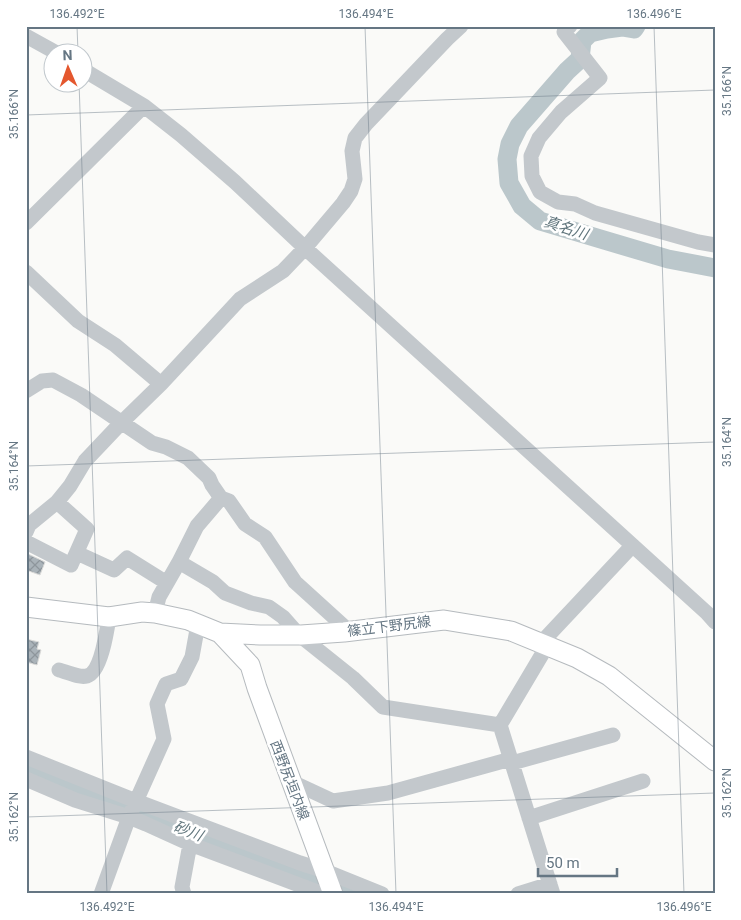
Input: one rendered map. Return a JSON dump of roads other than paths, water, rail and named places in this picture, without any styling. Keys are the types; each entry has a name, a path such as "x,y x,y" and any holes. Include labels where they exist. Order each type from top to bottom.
{"main road":[{"name":"篠立下野尻線","path":"26,607 108,617 142,612 155,613 188,620 220,633 260,635 301,635 444,620 511,630 577,658 609,676 715,761"},
{"name":"西野尻垣内線","path":"220,633 250,665 256,688 328,885"},
{"path":"250,665 260,635"}],"street":[{"path":"27,527 57,502 70,486 85,461 240,300 283,271 305,248 351,191 354,180 352,152 355,138 366,124 461,26"},
{"path":"570,33 600,78 561,112 539,138 531,156 531,163 532,176 540,192 558,202 575,204 595,213 715,245"},
{"path":"29,42 42,47"},
{"path":"92,75 144,106 235,182 715,622"},
{"path":"26,222 144,106"},
{"path":"26,272 78,321 115,345 160,384"},
{"path":"26,391 42,381 53,380 81,395 152,443 166,447 188,458 209,478 222,498 229,501 245,524 265,537 295,582 349,631"},
{"path":"155,613 159,597 198,526 222,498"},
{"path":"26,542 71,565 87,529 57,502"},
{"path":"518,894 552,889 500,725 544,644 632,546"},
{"path":"77,553 114,570 127,558 167,583"},
{"path":"179,562 213,582 225,593 251,603 269,607 283,616 301,635 353,678 383,707 500,725"},
{"path":"59,670 84,676 94,670 106,638 108,617"},
{"path":"100,894 132,809 164,739 157,704 166,684 181,679 192,657 198,624"},
{"path":"290,781 333,801 388,793 613,735"},
{"path":"26,757 132,809 300,863 328,885"},
{"path":"26,779 75,800 132,809 146,824 190,844 328,885 382,894"},
{"path":"529,818 643,781"},
{"path":"184,894 182,887 190,844"}],"waterway":[{"name":"真名川","path":"636,26 634,29 622,27 590,33 582,41 580,59 567,71 519,126 510,144 507,159 509,183 522,206 540,221 668,259 715,268"},
{"name":"砂川","path":"26,768 350,894"}]}
